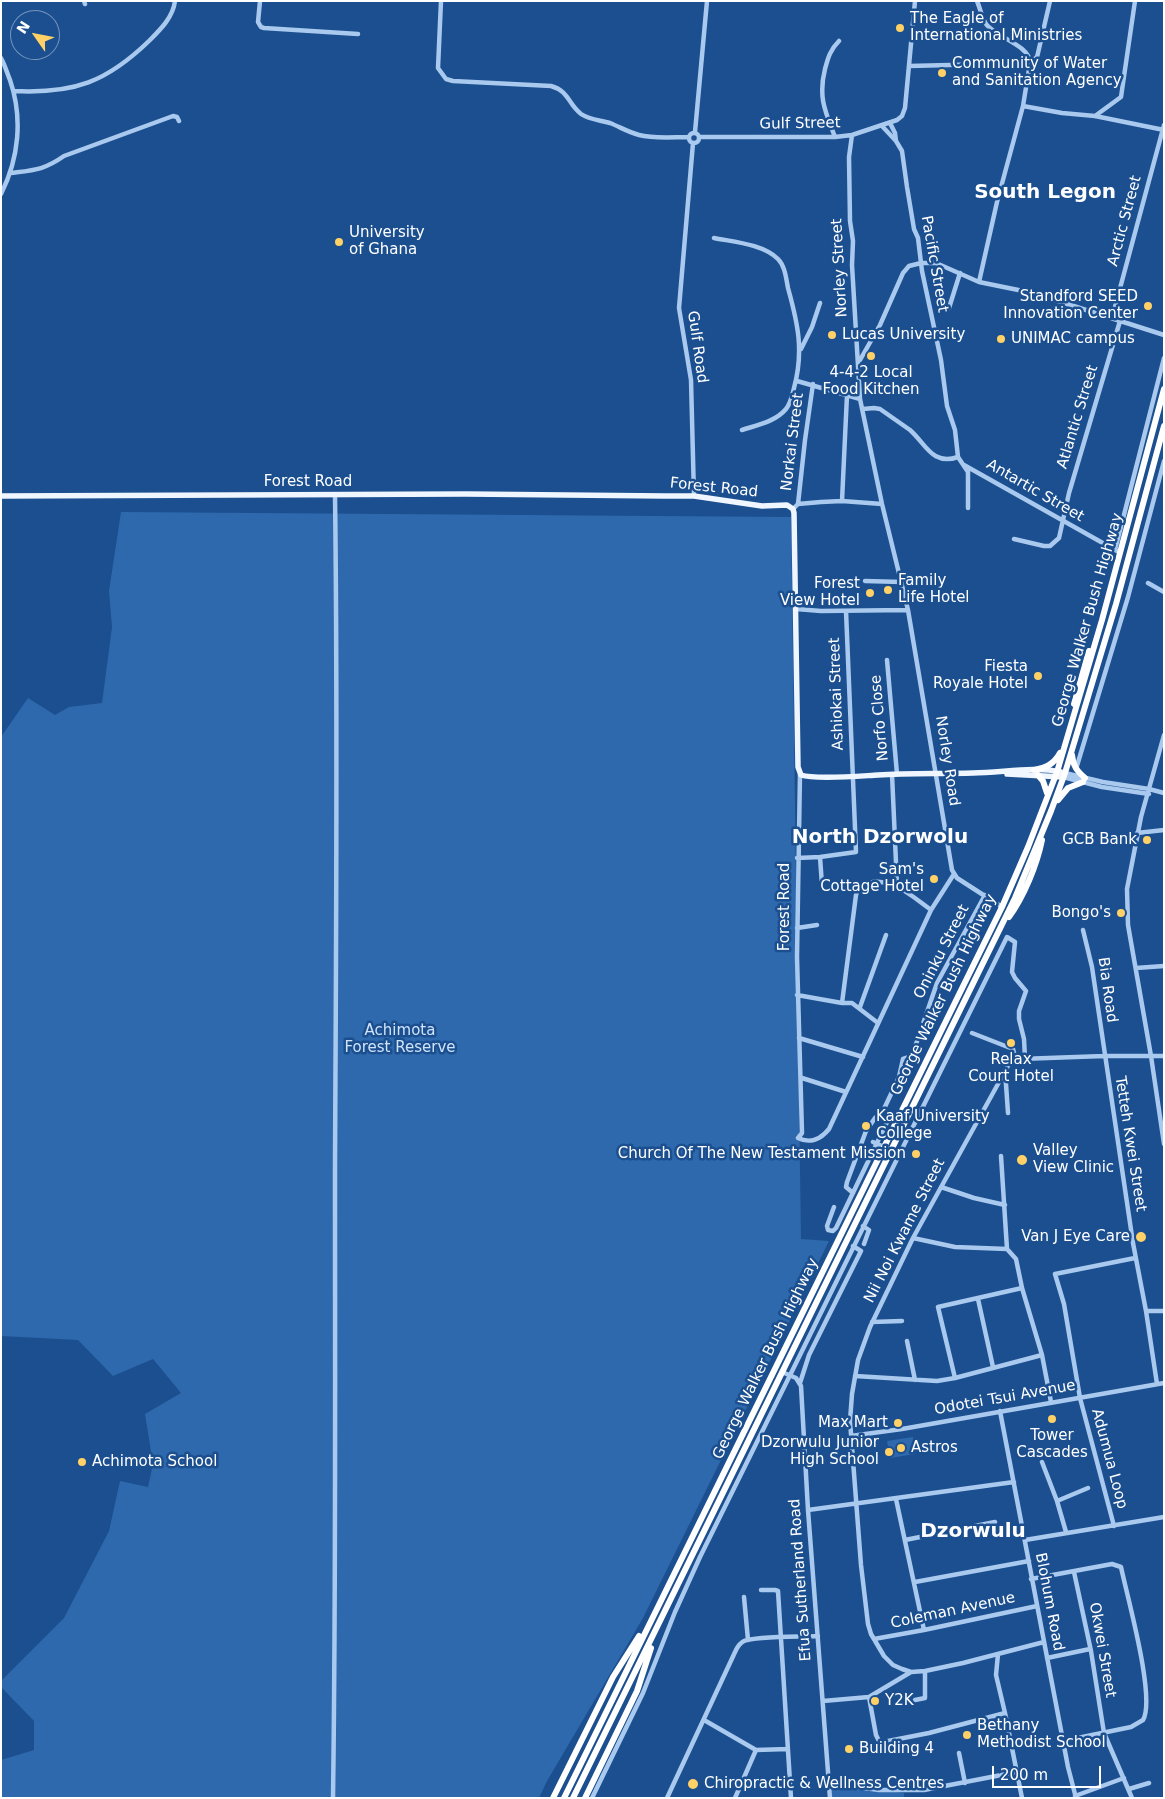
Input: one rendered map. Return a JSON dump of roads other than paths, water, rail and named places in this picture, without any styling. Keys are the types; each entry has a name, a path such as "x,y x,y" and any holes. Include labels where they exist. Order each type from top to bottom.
{"highway":[{"name":"George Walker Bush Highway","path":"564,1798 1002,907 1028,846 1056,774 1072,723 1076,692 1092,641 1102,620 1118,551 1164,390"},
{"name":"George Walker Bush Highway","path":"573,1798 999,930 1014,911 1030,878 1040,851 1044,826 1064,775 1111,622 1164,426"},
{"path":"1048,795 1043,781 1036,773 1053,763 1066,743"},
{"path":"1051,811 1068,788 1084,780 1073,764 1071,752"},
{"path":"553,1798 613,1677 652,1616"},
{"path":"584,1798 637,1691 655,1632"}],"main road":[{"name":"Forest Road","path":"1,496 694,496 762,506 787,505 794,513 798,767 800,773"},
{"path":"800,773 805,776 853,777 993,772 1001,770 1064,775"}],"street":[{"path":"14,91 48,91 71,88 113,72 128,61 165,25 175,1"},
{"path":"260,1 258,22 264,28 358,34"},
{"path":"441,1 438,68 446,79 558,88 566,94 578,112 585,117 610,123 641,136 689,137 690,134 695,132"},
{"path":"689,137 689,140 693,143 698,141 699,137 695,132 707,1"},
{"name":"Gulf Street","path":"699,137 835,137 852,135 897,120 904,112 915,1"},
{"path":"977,1 986,24 1025,52 1030,58 1023,106 997,202 979,282"},
{"path":"909,66 1030,63 1037,57 1050,1"},
{"path":"1095,116 1121,97 1135,1"},
{"path":"835,137 822,101 821,90 830,52 839,41"},
{"path":"1,58 14,91 18,122 17,150 11,173 1,194"},
{"path":"1023,106 1163,128"},
{"path":"11,173 49,167 64,156 164,118 175,116 179,121"},
{"name":"Pacific Street","path":"890,123 895,133 896,141"},
{"name":"Pacific Street","path":"882,126 902,150 914,229 918,238 921,263 944,381 946,406 955,430 958,457 968,472 968,508"},
{"name":"Arctic Street","path":"1112,318 1163,128"},
{"name":"Norley Street","path":"852,135 849,157 850,221 853,241 852,265 860,399"},
{"name":"Gulf Road","path":"693,143 678,308 691,380 694,496"},
{"path":"714,238 751,246 771,253 780,261 792,303 800,350 798,380 787,408 780,415 770,420 742,430"},
{"path":"859,364 864,351 880,325 903,273 909,266 921,263 936,263 979,282 1033,293 1164,335"},
{"path":"949,308 960,273"},
{"path":"800,350 812,328 820,303"},
{"name":"Atlantic Street","path":"1014,539 1050,546 1058,538 1120,321"},
{"path":"1118,551 1164,358"},
{"path":"798,380 860,399"},
{"name":"Norkai Street","path":"798,504 813,384"},
{"path":"842,501 847,395"},
{"name":"Norley Road","path":"860,399 882,504 908,610 954,874"},
{"path":"863,409 880,409 911,432 926,449 938,457 948,460 958,457"},
{"path":"1076,770 1128,597 1164,461"},
{"name":"Antartic Street","path":"963,464 1118,551"},
{"path":"332,1798 336,1426 335,1150 338,801 335,495"},
{"path":"792,509 798,504 842,501 882,504"},
{"path":"866,582 902,582"},
{"path":"1148,582 1164,592"},
{"path":"796,609 822,611 908,610"},
{"name":"Ashiokai Street","path":"820,857 856,852 846,611"},
{"name":"Norfo Close","path":"887,660 895,774 897,885"},
{"path":"1164,735 1138,833 1127,889 1128,925 1164,1144"},
{"name":"Forest Road","path":"800,773 797,928 802,1133 798,1138 810,1141 826,1133 846,1092"},
{"path":"1064,775 1148,792 1164,793"},
{"path":"1138,833 1164,830"},
{"path":"797,858 820,857 822,885"},
{"path":"802,1078 846,1092 931,910 954,874 1002,907"},
{"path":"842,1003 856,895 859,887 866,883 882,881 897,885 931,910"},
{"name":"Oninku Street","path":"853,1193 846,1187 847,1182 866,1132 875,1118 883,1111 899,1077 901,1062 905,1058 912,1056 937,983 984,895"},
{"path":"797,928 817,925"},
{"name":"Bia Road","path":"1083,930 1092,967 1104,1056"},
{"path":"860,1007 886,935"},
{"path":"592,1798 643,1693 686,1587 853,1246 896,1165 1008,937 1015,942 1012,972 1026,991 1020,1004 1019,1019 1024,1039 1025,1058"},
{"path":"1136,968 1164,966"},
{"path":"798,995 852,1003 860,1007 878,1023"},
{"path":"972,1033 1012,1049 1016,1060"},
{"path":"799,1038 863,1057"},
{"name":"Tetteh Kwei Street","path":"1104,1056 1135,1258 1158,1384"},
{"name":"Nii Noi Kwame Street","path":"911,1672 893,1665 884,1656 874,1640 868,1624 855,1504 850,1408 858,1360 872,1322 913,1238 1009,1064 1025,1058 1164,1056"},
{"path":"1005,1069 1008,1113"},
{"path":"883,1111 898,1119"},
{"path":"834,1207 826,1226 828,1230 833,1231 890,1116"},
{"path":"873,1142 902,1155"},
{"path":"1002,1156 1007,1249 1016,1259 1022,1288 1042,1355 1051,1402"},
{"path":"941,1187 974,1198 1005,1205"},
{"path":"863,1226 869,1230 864,1244"},
{"path":"913,1238 955,1247 1007,1249"},
{"path":"782,1372 790,1375 800,1383 809,1355 861,1251 853,1246"},
{"name":"Adumua Loop","path":"1114,1526 1080,1398 1064,1304 1055,1274 1135,1258"},
{"path":"838,1278 846,1281"},
{"path":"955,1378 938,1307 1022,1288"},
{"path":"978,1299 993,1367"},
{"path":"1146,1311 1164,1311"},
{"path":"872,1322 902,1321"},
{"path":"907,1341 915,1380"},
{"path":"855,1376 915,1380 955,1378 1042,1355"},
{"name":"Efua Sutherland Road","path":"800,1383 830,1798"},
{"name":"Odotei Tsui Avenue","path":"851,1436 902,1429 1164,1383"},
{"name":"Blohum Road","path":"1000,1411 1031,1579 1075,1797"},
{"path":"1042,1462 1057,1501 1066,1532"},
{"path":"808,1510 1014,1482"},
{"path":"1057,1501 1088,1488"},
{"path":"896,1499 924,1630"},
{"path":"1025,1540 1164,1517"},
{"path":"905,1540 995,1522"},
{"path":"915,1582 1029,1561"},
{"path":"1031,1579 1112,1564 1121,1567 1144,1674 1147,1710 1143,1720 1131,1726 1104,1733 1063,1740"},
{"name":"Okwei Street","path":"1074,1572 1090,1649 1104,1733 1132,1798"},
{"path":"760,1590 778,1591 792,1798"},
{"path":"744,1597 748,1640"},
{"name":"Coleman Avenue","path":"874,1640 1037,1606"},
{"path":"667,1798 738,1646 748,1640 818,1636"},
{"path":"823,1701 869,1697 911,1672 998,1654 1044,1642"},
{"path":"1047,1658 1090,1649"},
{"path":"998,1654 996,1675 1006,1713 1022,1798"},
{"path":"916,1700 924,1698 925,1670"},
{"path":"869,1697 876,1735 879,1741 883,1742 929,1733 1006,1713"},
{"path":"704,1720 756,1750 788,1749"},
{"path":"735,1798 756,1750"},
{"path":"959,1753 965,1783"},
{"path":"828,1783 876,1790 931,1790 1016,1772"},
{"path":"1075,1797 1124,1778"},
{"path":"1129,1790 1149,1783"},
{"path":"910,1790 912,1798"}],"place":[{"name":"The Eagle of International Ministries","path":"900,28"},
{"name":"Community of Water and Sanitation Agency","path":"942,73"},
{"name":"University of Ghana","path":"339,242"},
{"name":"Standford SEED Innovation Center","path":"1148,306"},
{"name":"Lucas University","path":"832,335"},
{"name":"UNIMAC campus","path":"1001,339"},
{"name":"4-4-2 Local Food Kitchen","path":"871,356"},
{"name":"Family Life Hotel","path":"888,590"},
{"name":"Forest View Hotel","path":"870,593"},
{"name":"Fiesta Royale Hotel","path":"1038,676"},
{"name":"GCB Bank","path":"1147,840"},
{"name":"Sam's Cottage Hotel","path":"934,879"},
{"name":"Bongo's","path":"1121,913"},
{"name":"Relax Court Hotel","path":"1011,1043"},
{"name":"Kaaf University College","path":"866,1126"},
{"name":"Church Of The New Testament Mission","path":"916,1154"},
{"name":"Valley View Clinic","path":"1022,1160"},
{"name":"Van J Eye Care","path":"1141,1237"},
{"name":"Tower Cascades","path":"1052,1419"},
{"name":"Max Mart","path":"898,1423"},
{"name":"Astros","path":"901,1448"},
{"name":"Dzorwulu Junior High School","path":"889,1452"},
{"name":"Achimota School","path":"82,1462"},
{"name":"Y2K","path":"875,1701"},
{"name":"Bethany Methodist School","path":"967,1735"},
{"name":"Building 4","path":"849,1749"},
{"name":"Chiropractic & Wellness Centres","path":"693,1784"}],"district":[{"name":"South Legon","path":"1045,193"},
{"name":"North Dzorwolu","path":"880,838"},
{"name":"Dzorwulu","path":"973,1532"}],"park label":[{"name":"Achimota Forest Reserve","path":"400,1040"}]}
